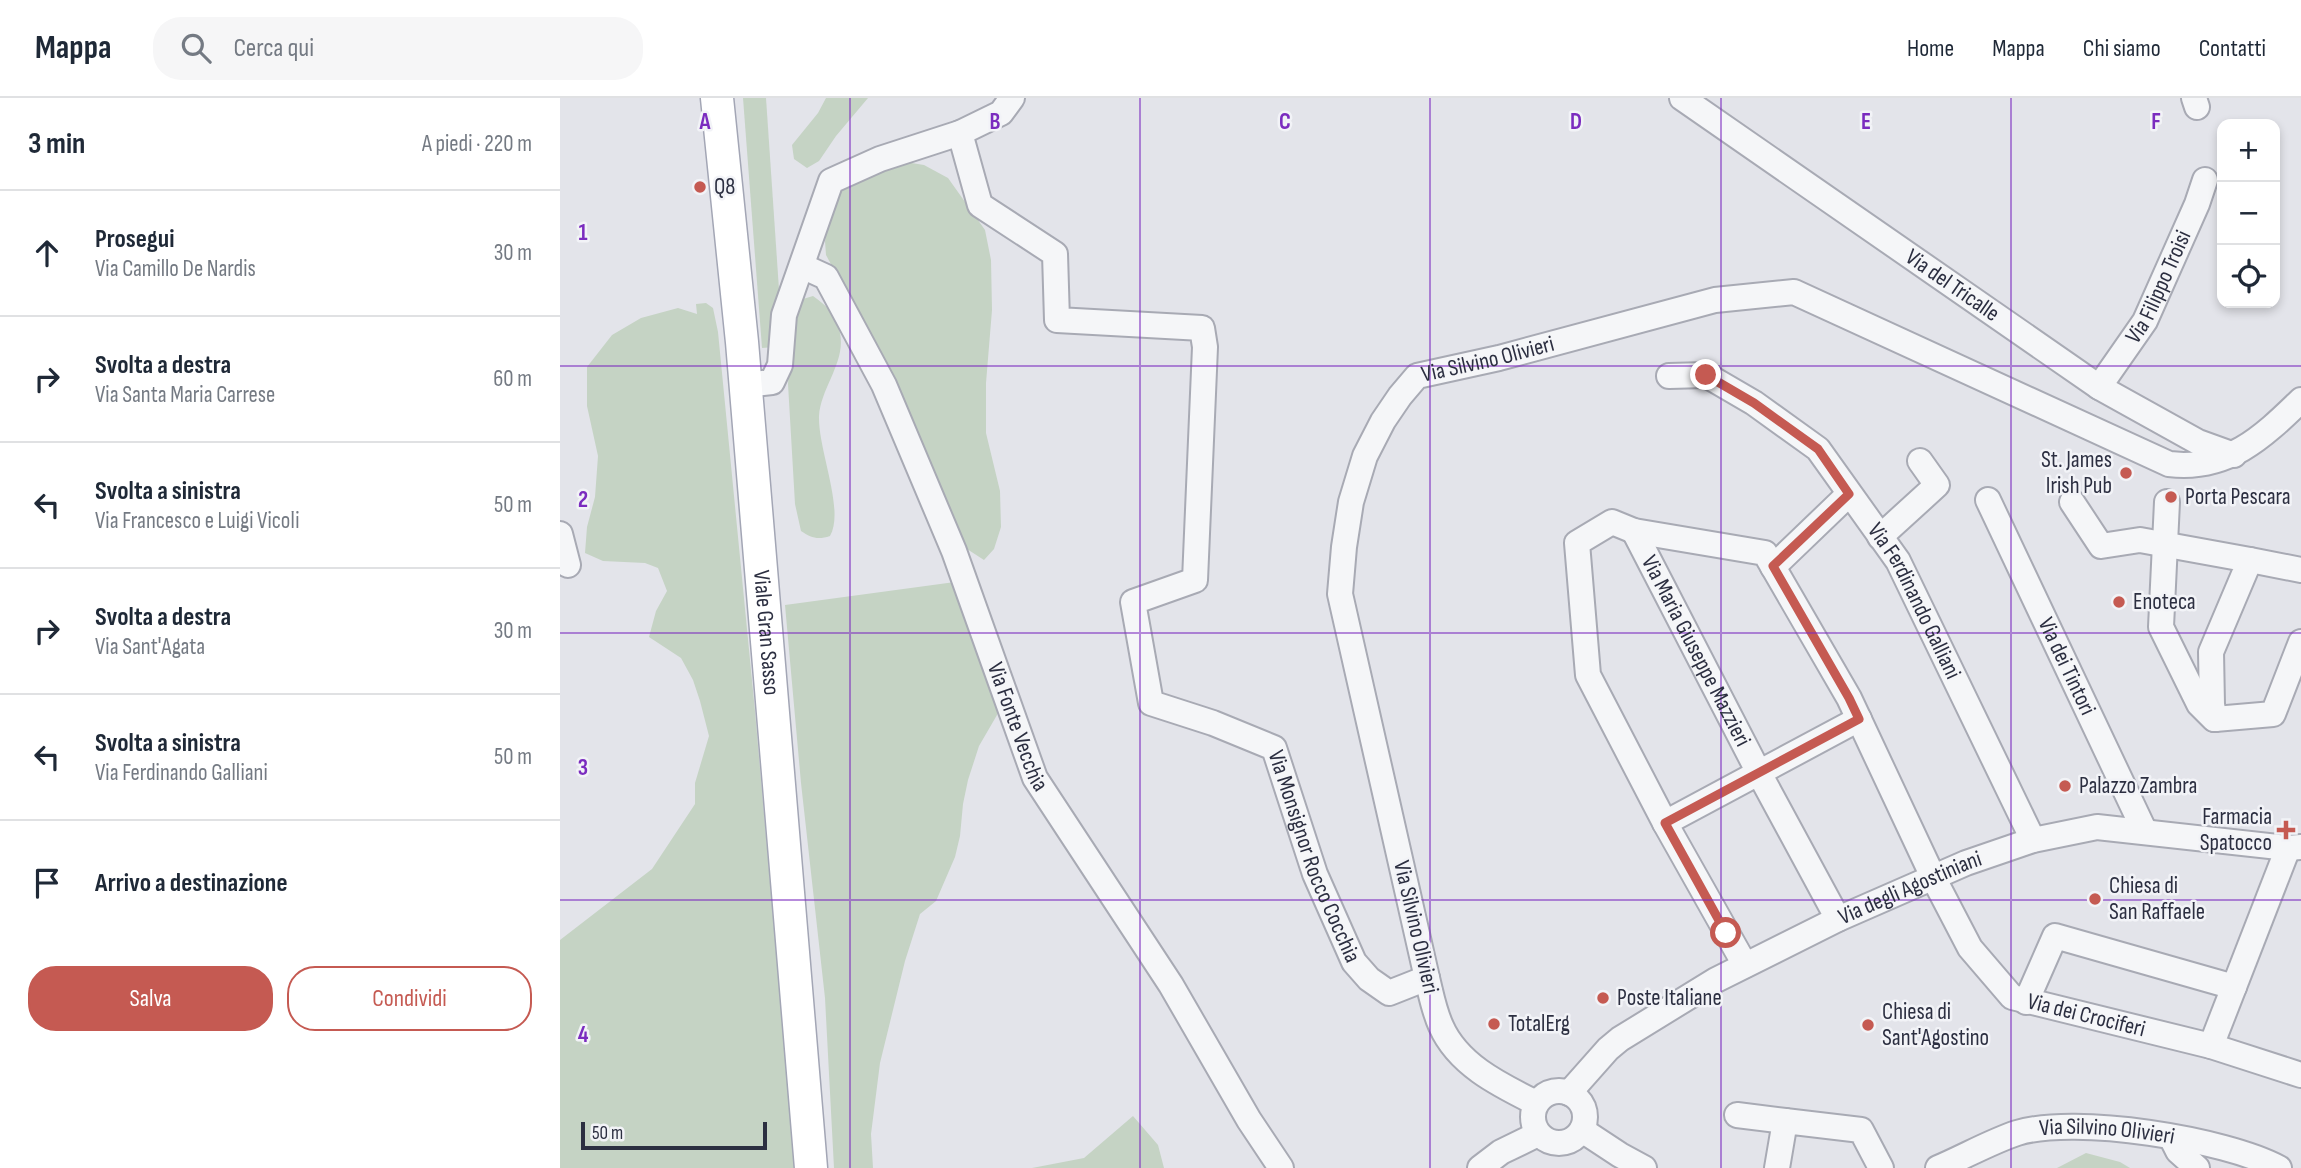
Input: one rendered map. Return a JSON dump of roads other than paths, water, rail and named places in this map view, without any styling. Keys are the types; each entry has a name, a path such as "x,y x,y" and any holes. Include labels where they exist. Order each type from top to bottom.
{"main road":[{"name":"Viale Gran Sasso","path":"717,98 745,385 811,1168"}],"street":[{"path":"745,385 772,382 780,365 784,315 831,181 880,159 960,133 1001,113 1012,98"},
{"name":"Via del Tricalle","path":"1682,98 2099,387 2198,442 2234,454"},
{"name":"Via Monsignor Rocco Cocchia","path":"960,133 980,205 1055,254 1057,320 1202,328 1205,347 1195,580 1133,602 1151,703 1213,723 1274,748 1315,874 1354,962 1369,979 1389,993 1427,978"},
{"name":"Via Filippo Troisi","path":"2099,387 2144,321 2197,204 2205,180"},
{"name":"Via Fonte Vecchia","path":"802,266 826,277 884,385 954,551 1035,778 1171,985 1249,1120 1282,1168"},
{"name":"Via Silvino Olivieri","path":"1536,1103 1487,1078 1455,1047 1440,1025 1340,594 1351,502 1365,456 1382,421 1417,376 1499,358 1715,300 1794,292 2169,464 2188,466 2218,461 2234,454 2272,428 2301,400"},
{"name":"Via Ferdinando Galliani","path":"1669,376 1706,375 1754,403 1818,449 1898,561 2033,840"},
{"path":"1880,537 1937,485 1920,461"},
{"path":"2169,464 2157,629 2199,704 2215,719 2273,714 2301,642"},
{"path":"1745,965 1665,823 1588,675 1577,543 1612,522 1634,531 1769,560 1849,494"},
{"name":"Via dei Tintori","path":"1988,500 2146,832"},
{"path":"2072,502 2101,546 2140,540 2301,570"},
{"name":"Via Maria Giuseppe Mazzieri","path":"1634,531 1838,919"},
{"path":"560,534 568,565"},
{"name":"Via dei Crociferi","path":"1769,560 1849,698 1933,877 1970,948 2012,997 2211,1046 2301,1075"},
{"path":"2215,719 2212,705 2211,652 2250,560"},
{"path":"1665,823 1859,719"},
{"name":"Via degli Agostiniani","path":"1569,1093 1608,1049 1716,980 1838,919 1933,877 2033,840 2097,827 2295,847"},
{"path":"2211,1046 2234,986 2295,847"},
{"path":"2026,1002 2055,936 2234,986"},
{"path":"1547,1093 1569,1093 1582,1105 1585,1122 1582,1130 1577,1137 1561,1144 1544,1140 1538,1134 1532,1119 1536,1103 1547,1093"},
{"path":"1737,1115 1861,1130 1881,1168"},
{"path":"1777,1168 1785,1121"},
{"name":"Via Silvino Olivieri","path":"1938,1168 2017,1133 2044,1128 2112,1130 2171,1137 2217,1145 2279,1168"},
{"path":"1582,1130 1620,1156 1644,1168"},
{"path":"1480,1168 1502,1152 1538,1134"},
{"path":"2171,1137 2178,1151 2197,1168"}],"place":[{"name":"Q8","path":"700,187"},
{"name":"St. James Irish Pub","path":"2126,473"},
{"name":"Porta Pescara","path":"2171,497"},
{"name":"Enoteca","path":"2119,602"},
{"name":"Palazzo Zambra","path":"2065,786"},
{"name":"Farmacia Spatocco","path":"2286,830"},
{"name":"Chiesa di San Raffaele","path":"2095,899"},
{"name":"Poste Italiane","path":"1603,998"},
{"name":"TotalErg","path":"1494,1024"},
{"name":"Chiesa di Sant'Agostino","path":"1868,1025"}]}
